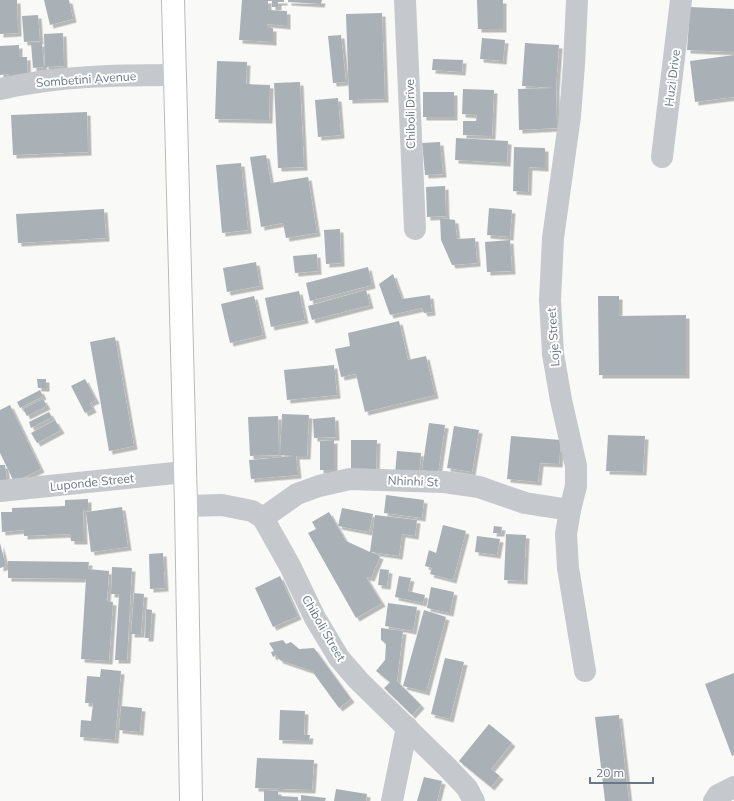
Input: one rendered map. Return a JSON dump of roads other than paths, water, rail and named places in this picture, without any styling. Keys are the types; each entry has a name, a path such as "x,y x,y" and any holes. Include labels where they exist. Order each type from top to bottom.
{"highway":[{"path":"173,0 186,506 191,801"}],"street":[{"name":"Chiboli Drive","path":"405,0 415,229"},
{"name":"Loje Street","path":"577,0 570,116 553,238 550,300 553,354 561,400 576,466 576,486 566,534 568,568 585,671"},
{"name":"Huzi Drive","path":"662,157 681,0"},
{"name":"Sombetini Avenue","path":"0,90 63,78 122,75 174,75"},
{"name":"Luponde Street","path":"0,491 184,472"},
{"name":"Nhinhi St","path":"263,518 297,494 319,486 350,479 444,482 478,487 525,503 570,510"},
{"path":"186,506 222,505 252,511 263,518"},
{"name":"Chiboli Street","path":"263,518 290,566 315,618 339,658 359,681 467,788 474,801"},
{"path":"392,801 407,727"},
{"path":"714,801 718,795 734,787"}]}
